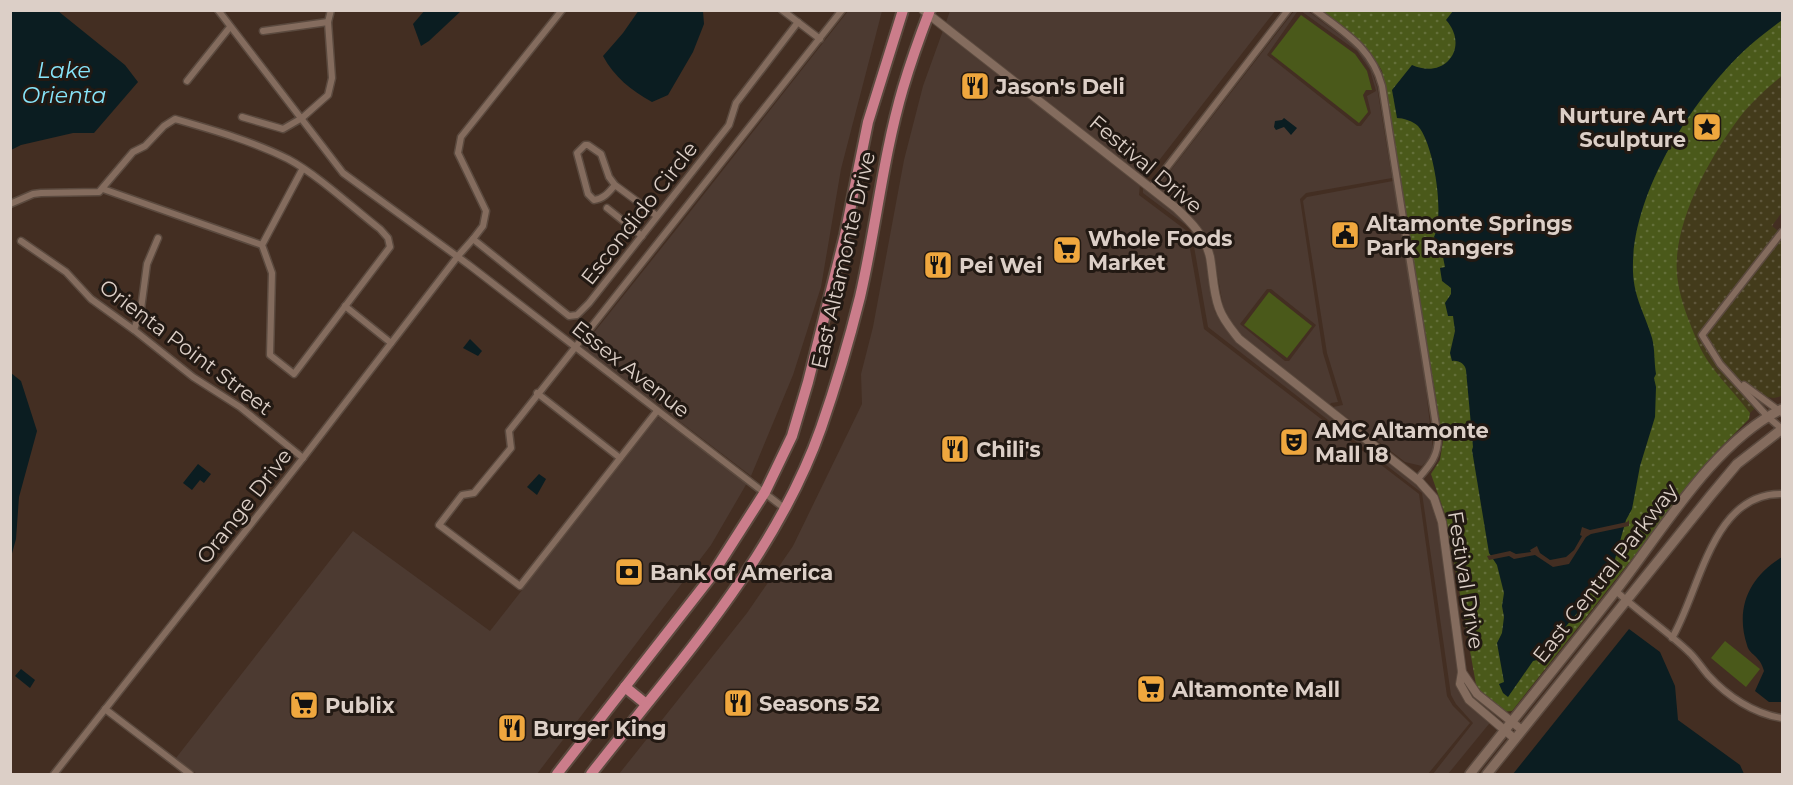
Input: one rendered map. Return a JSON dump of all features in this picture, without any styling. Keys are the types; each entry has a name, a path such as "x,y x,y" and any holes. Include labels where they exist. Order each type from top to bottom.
{"main road":[{"name":"East Altamonte Drive","path":"558,774 710,578 765,492 792,436 845,236 868,122 903,10"},
{"name":"East Altamonte Drive","path":"591,774 718,612 753,560 784,508 821,429 860,297 888,151 903,88 927,12"},
{"name":"East Central Parkway","path":"1470,774 1616,591 1705,473 1733,443 1768,417 1782,411"},
{"name":"East Central Parkway","path":"1487,774 1737,464 1782,429"},
{"path":"625,687 646,704"}],"street":[{"name":"Essex Avenue","path":"218,10 343,173 458,256 784,508"},
{"path":"242,117 283,129 302,118 328,95 332,78 328,22 331,10"},
{"path":"458,256 483,226 486,211 458,153 461,137 562,10"},
{"path":"782,10 820,39"},
{"path":"657,411 520,586 439,525 462,495 474,493 511,448 509,431 537,393 574,346 600,318 842,10"},
{"path":"1151,188 1288,10"},
{"path":"1315,10 1366,52 1378,73 1382,86 1438,438 1432,463 1417,480"},
{"name":"Festival Drive","path":"927,12 1176,208 1199,232 1210,256 1218,307 1224,320 1239,339 1417,480 1434,498 1442,522 1462,672 1460,684 1469,700 1515,739"},
{"path":"262,31 328,22"},
{"name":"Escondido Circle","path":"473,239 569,316 577,315 589,303 729,125 736,103 798,22"},
{"path":"187,81 231,27"},
{"path":"104,189 105,182 133,152 145,146 164,126 175,119 227,134 288,159 303,168 380,229 388,238 390,247 294,374 270,355 272,273 262,244 303,168"},
{"path":"615,184 606,195 594,200 588,194 577,153 579,150 588,145 601,154 609,177 615,184 657,216"},
{"path":"10,204 33,194 99,192 104,189 262,244"},
{"path":"607,208 642,236"},
{"path":"1782,232 1702,335 1720,364 1768,417 1782,429"},
{"path":"134,330 141,309 147,264 158,238"},
{"name":"Orienta Point Street","path":"21,240 66,272 91,299 192,376 240,407 303,458"},
{"name":"Orange Drive","path":"54,774 303,458 458,256"},
{"path":"345,306 392,343"},
{"path":"1734,377 1782,411"},
{"path":"537,393 620,458"},
{"path":"1672,638 1682,622 1711,547 1733,514 1759,497 1782,494"},
{"path":"1616,591 1691,654 1710,677 1731,696 1752,709 1771,717 1782,718"},
{"name":"Festival Drive","path":"1462,672 1477,694 1522,730"},
{"path":"105,709 190,774"}],"shaded area":[{"path":"848,11 882,11 841,169 821,287 793,375 751,476 581,346 675,231"},
{"name":"Altamonte Mall","path":"950,11 1275,11 1140,185 1139,195 1187,231 1204,329 1419,494 1447,696 1453,706 1470,723 1428,774 619,774 747,613 793,546 862,404 861,374 873,327 904,160 923,86"},
{"path":"1294,11 1301,11 1308,11 1356,47 1369,63 1377,87 1392,178 1306,193 1300,199 1323,353 1338,402 1331,403 1329,406 1242,337 1228,318 1223,306 1214,256 1205,233 1179,205 1157,188","holes":["1301,11 1357,51 1370,70 1376,91 1367,96 1371,113 1361,126 1357,126 1267,55 1297,12","1267,289 1271,289 1316,325 1289,361 1285,361 1240,324"]},
{"path":"1393,181 1424,374 1433,449 1430,458 1422,466 1405,462 1333,407 1343,405 1327,353 1303,201 1307,197"},
{"path":"1143,187 1173,211 1191,229 1143,193"},
{"path":"1191,229 1196,234 1205,256 1215,312 1236,342 1415,484 1430,500 1438,522 1459,678 1467,695 1493,719 1448,774 1433,774 1473,723 1451,695 1422,493 1208,327"},
{"path":"658,417 747,483 711,545 537,774 197,774 176,758 353,531 490,631"}],"green space":[{"path":"1322,11 1782,11 1782,76 1745,111 1704,173 1685,217 1677,261 1681,297 1698,343 1715,371 1750,413 1749,419 1717,451 1512,711 1501,712 1477,690 1446,517 1431,474 1440,460 1443,441 1382,71 1363,45"},
{"path":"1301,15 1355,54 1367,71 1372,90 1366,90 1363,95 1368,112 1359,123 1271,54"},
{"path":"1269,292 1312,326 1287,358 1244,325"},
{"path":"1725,641 1760,669 1746,687 1711,658"}],"sand":[{"path":"1782,76 1782,212 1772,226 1782,234 1782,396 1767,397 1750,413 1715,371 1698,343 1681,297 1677,261 1685,217 1704,173 1745,111"}],"water":[{"path":"425,10 461,11 421,46 413,24"},
{"path":"639,10 703,11 704,24 693,52 668,95 652,102 624,82 603,56"},
{"name":"Lake Orienta","path":"10,11 58,11 125,65 138,82 94,133 73,133 21,145 11,150"},
{"path":"1453,11 1782,11 1782,20 1747,48 1706,94 1668,150 1653,181 1635,242 1633,272 1638,298 1653,342 1656,374 1654,378 1655,417 1640,466 1632,509 1626,520 1615,559 1584,600 1579,611 1537,660 1533,661 1508,697 1503,693 1499,684 1504,682 1497,643 1502,633 1504,593 1497,565 1489,553 1472,450 1466,370 1461,363 1452,361 1450,353 1455,331 1453,316 1448,316 1445,303 1451,294 1451,288 1442,281 1440,268 1445,267 1442,252 1434,237 1437,227 1438,197 1433,163 1424,135 1418,126 1408,120 1397,118 1392,90 1412,65 1435,68 1450,58 1455,41 1453,30 1446,20"},
{"path":"1284,118 1297,128 1291,135 1284,127 1276,130 1274,127 1275,121"},
{"path":"104,278 121,289 117,296 98,290"},
{"path":"470,339 482,351 478,356 463,348"},
{"path":"11,373 21,381 37,431 19,497 16,539 11,557"},
{"path":"198,464 211,474 204,483 200,480 192,490 183,483"},
{"path":"539,474 546,479 537,495 527,487"},
{"path":"1782,557 1782,702 1769,702 1755,691 1764,671 1760,662 1748,648 1744,631 1744,606 1753,584 1761,574"},
{"path":"1629,629 1660,652 1675,686 1678,720 1740,765 1744,774 1513,774"},
{"path":"21,669 35,680 30,688 15,676"}],"pier":[{"path":"1629,520 1629,526 1586,537 1569,564 1553,567 1535,555 1514,559 1509,556 1489,560 1487,556 1510,551 1516,554 1531,552 1530,550 1537,546 1540,553 1550,560 1566,557 1574,550 1582,536 1580,535 1582,527 1590,530"}],"place":[{"name":"Jason's Deli","path":"975,86"},
{"name":"Nurture Art Sculpture","path":"1707,127"},
{"name":"Altamonte Springs Park Rangers","path":"1345,235"},
{"name":"Whole Foods Market","path":"1067,250"},
{"name":"Pei Wei","path":"938,265"},
{"name":"AMC Altamonte Mall 18","path":"1294,442"},
{"name":"Chili's","path":"955,449"},
{"name":"Bank of America","path":"629,572"},
{"name":"Altamonte Mall","path":"1151,689"},
{"name":"Seasons 52","path":"738,703"},
{"name":"Publix","path":"304,705"},
{"name":"Burger King","path":"512,728"}]}
